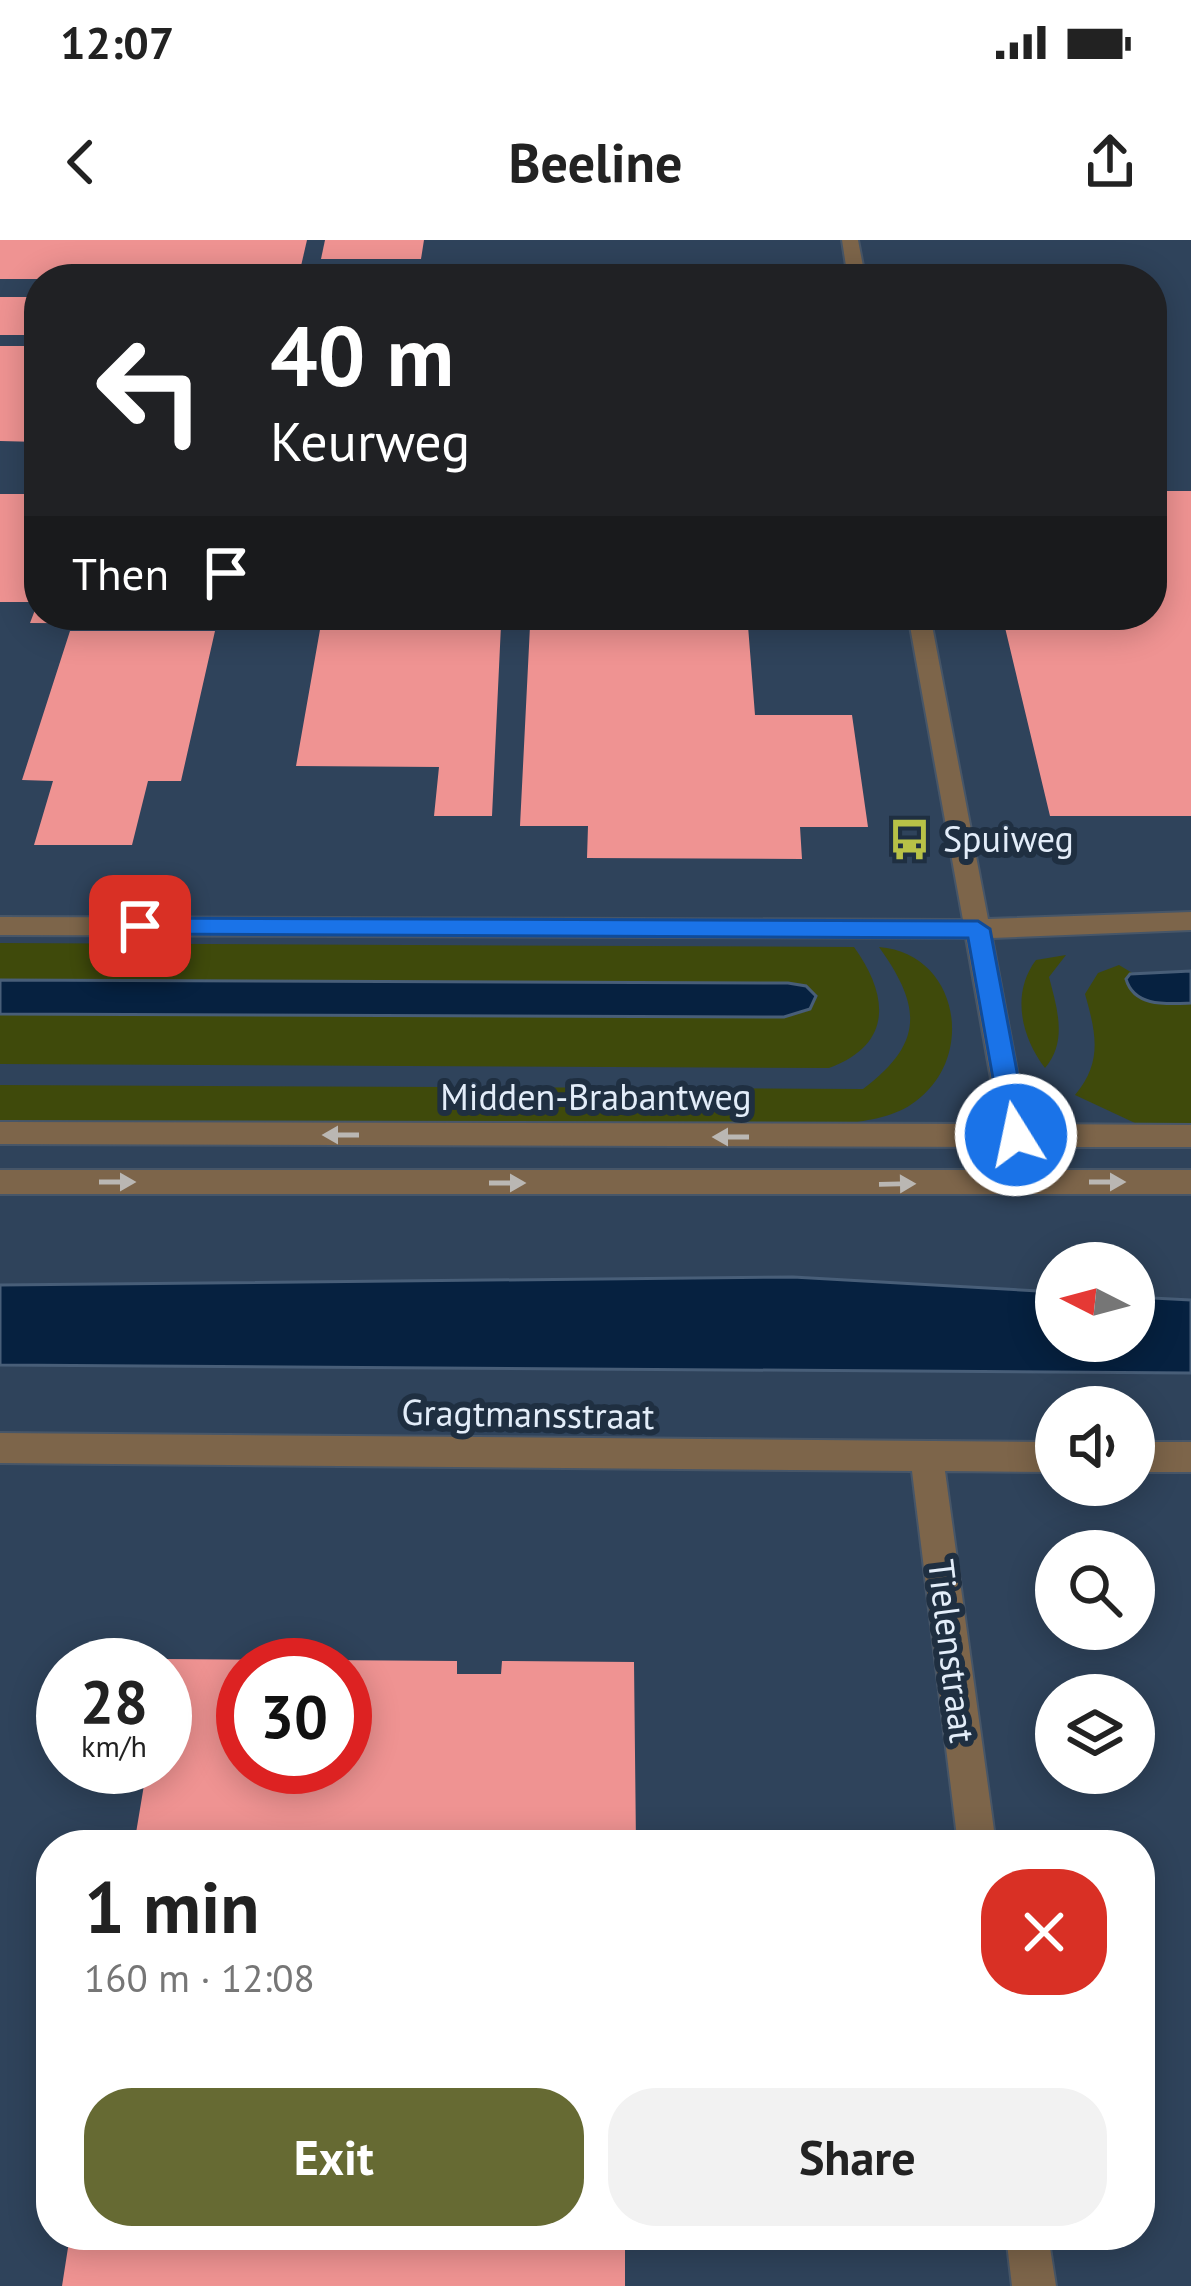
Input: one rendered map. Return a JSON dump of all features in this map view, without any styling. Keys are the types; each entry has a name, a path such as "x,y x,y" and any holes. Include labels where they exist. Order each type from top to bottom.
{"street":[{"path":"923,630 1024,1182"},
{"path":"0,926 978,929 1191,921"},
{"name":"Midden-Brabantweg","path":"0,1133 1191,1136"},
{"path":"0,1182 1191,1182"},
{"name":"Gragtmansstraat","path":"0,1448 1035,1457"},
{"name":"Tielenstraat","path":"927,1457 975,1830"},
{"path":"1155,1457 1191,1457"},
{"path":"1029,2250 1034,2286"}],"shaded area":[{"path":"0,240 1191,240 1191,2286 0,2286"},
{"path":"1191,971 1191,1003 1143,999 1126,979 1130,974"},
{"path":"0,980 788,983 806,986 816,996 810,1009 784,1017 0,1014"},
{"path":"793,1277 1035,1291 1035,1362 1155,1362 1155,1298 1191,1300 1191,1373 0,1365 0,1285"}],"green space":[{"path":"0,943 854,947 874,984 879,1018 865,1046 829,1068 0,1064 0,1014 784,1017 788,983 0,980"},
{"path":"879,947 906,953 927,967 942,986 952,1034 947,1059 935,1082 908,1106 873,1119 845,1124 0,1121 0,1085 863,1089 897,1056 910,1023 903,988"},
{"path":"1066,955 1049,977 1058,1036 1045,1068 1025,1029 1023,986 1036,960"},
{"path":"1119,965 1134,974 1130,974 1150,1002 1191,1003 1191,1129 1135,1123 1075,1095 1090,1071 1095,1047 1085,994 1098,973"}],"building":[{"path":"0,240 307,240 301,264 24,264 24,279 0,279"},
{"path":"325,240 424,240 421,259 321,259"},
{"path":"0,297 24,297 24,335 0,335"},
{"path":"0,346 24,346 24,442 0,441"},
{"path":"1167,491 1191,491 1191,816 1050,816 1006,630 1167,630"},
{"path":"0,494 24,494 24,602 0,602"},
{"path":"320,630 501,630 492,816 434,816 439,767 296,766"},
{"path":"530,630 748,630 755,715 852,715 868,827 800,827 802,859 587,858 588,826 520,826"},
{"path":"70,631 215,631 181,781 148,781 132,845 34,845 53,781 22,780"},
{"path":"192,1659 216,1659 216,1794 372,1794 372,1660 457,1661 457,1674 501,1674 502,1661 634,1662 636,1830 136,1830 142,1794 192,1794"},
{"path":"68,2250 625,2250 625,2286 62,2286"}],"place":[{"name":"Spuiweg","path":"909,839"}],"route":[{"path":"140,926 978,929 1016,1135"}]}
